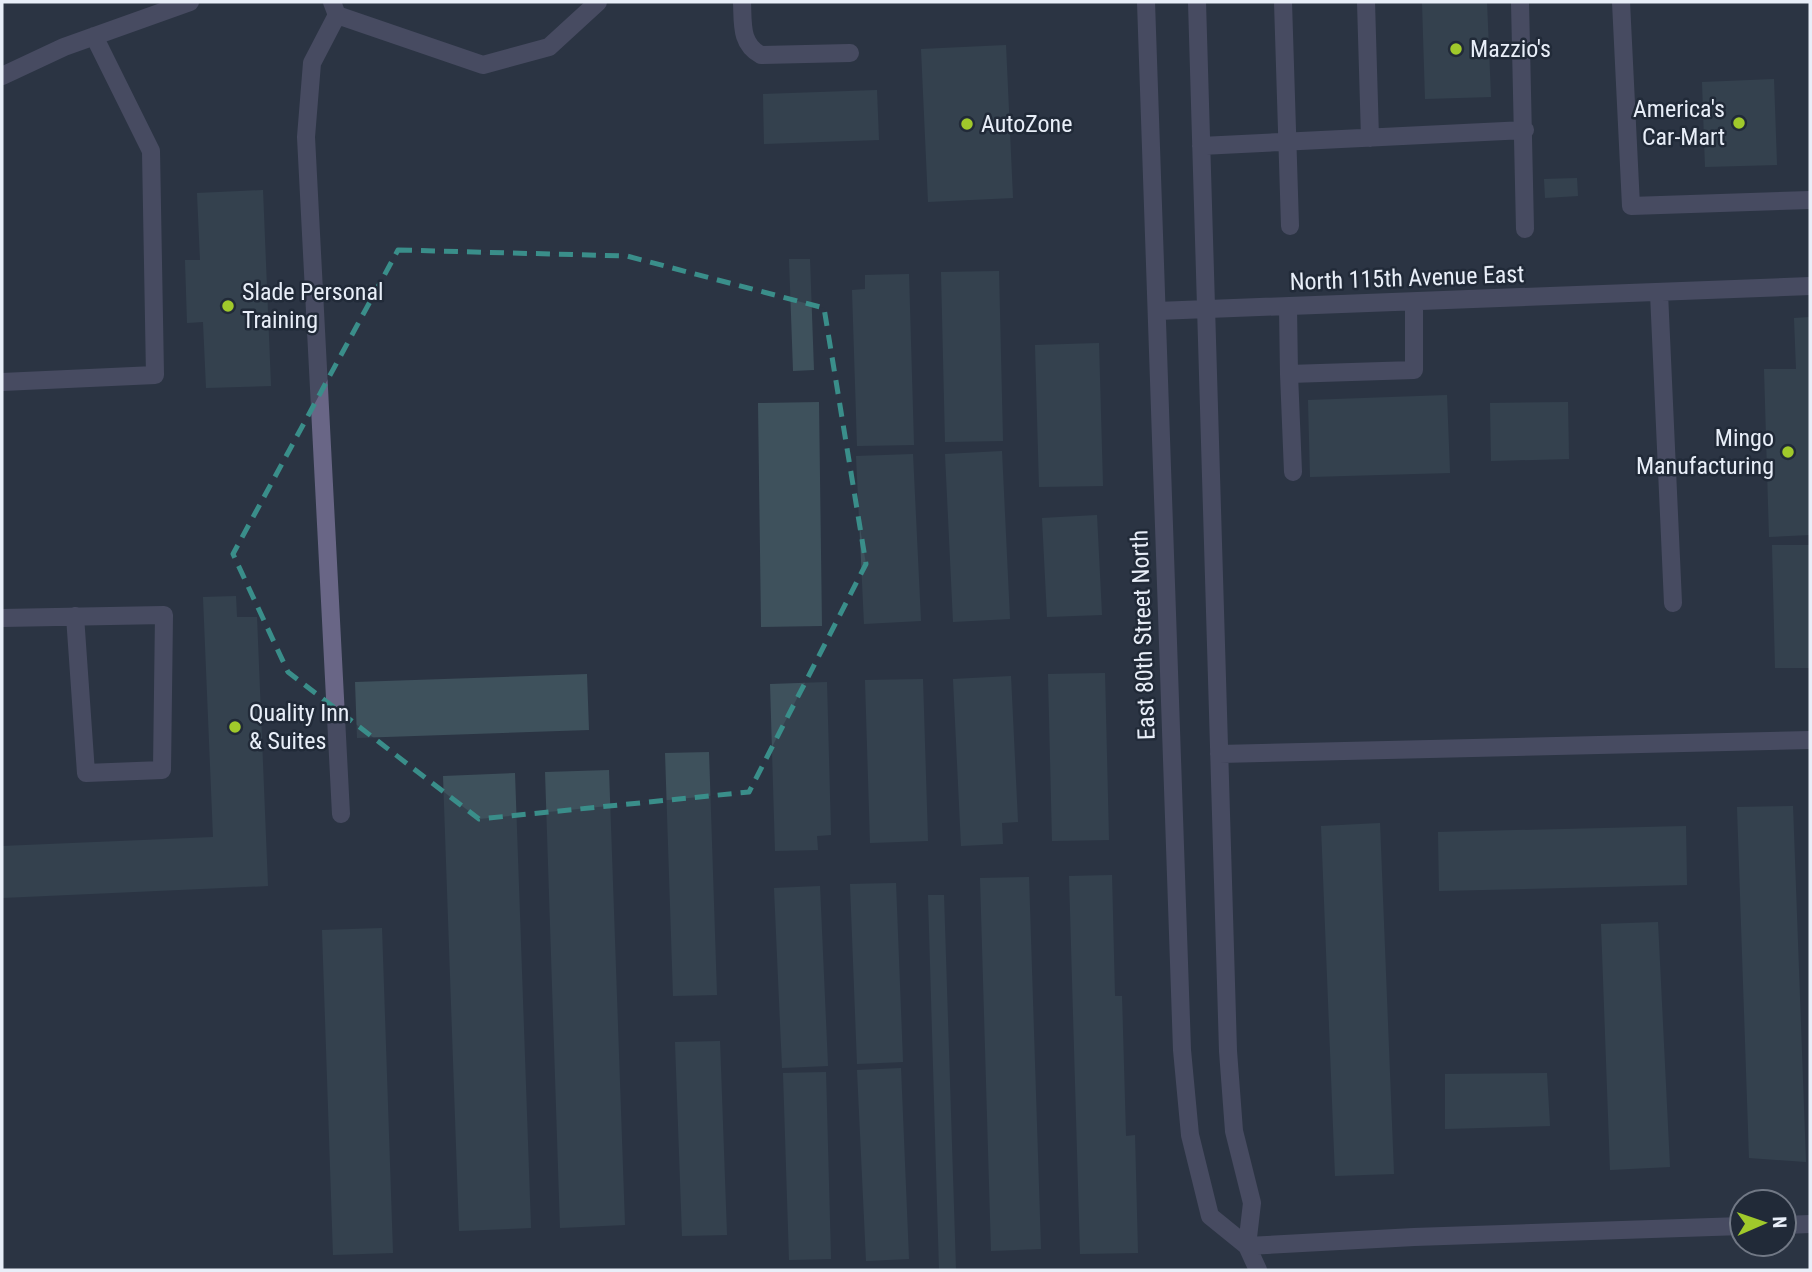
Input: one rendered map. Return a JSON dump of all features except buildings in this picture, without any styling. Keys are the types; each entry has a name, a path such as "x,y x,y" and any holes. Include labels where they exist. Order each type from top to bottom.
{"street":[{"path":"2,76 94,36 190,2"},
{"path":"341,814 306,137 312,63 334,8 483,65 549,47 598,2"},
{"path":"742,2 744,38 751,49 761,55 850,53"},
{"name":"East 80th Street North","path":"1146,2 1182,1050 1190,1135 1210,1216 1247,1246 1258,1270"},
{"path":"1197,2 1228,1051 1234,1131 1252,1203 1247,1246 1414,1237 1728,1226"},
{"path":"1283,2 1290,226"},
{"path":"1366,2 1370,138"},
{"path":"1520,2 1525,130 1525,229"},
{"path":"1622,2 1631,206 1810,200"},
{"path":"2,382 155,375 151,151 94,36"},
{"path":"1201,146 1525,130"},
{"name":"North 115th Avenue East","path":"1157,311 1810,286"},
{"path":"1659,293 1673,603"},
{"path":"1289,374 1415,370 1414,302"},
{"path":"1288,307 1293,472"},
{"path":"2,618 164,615 162,770 86,773 75,617"},
{"path":"1219,754 1810,740"}],"highlighted area":[{"path":"398,250 627,256 824,308 866,564 749,792 479,819 288,672 233,554"}],"place":[{"name":"Mazzio's","path":"1456,49"},
{"name":"America's Car-Mart","path":"1739,123"},
{"name":"AutoZone","path":"967,124"},
{"name":"Slade Personal Training","path":"228,306"},
{"name":"Mingo Manufacturing","path":"1788,452"},
{"name":"Quality Inn & Suites","path":"235,727"}]}
